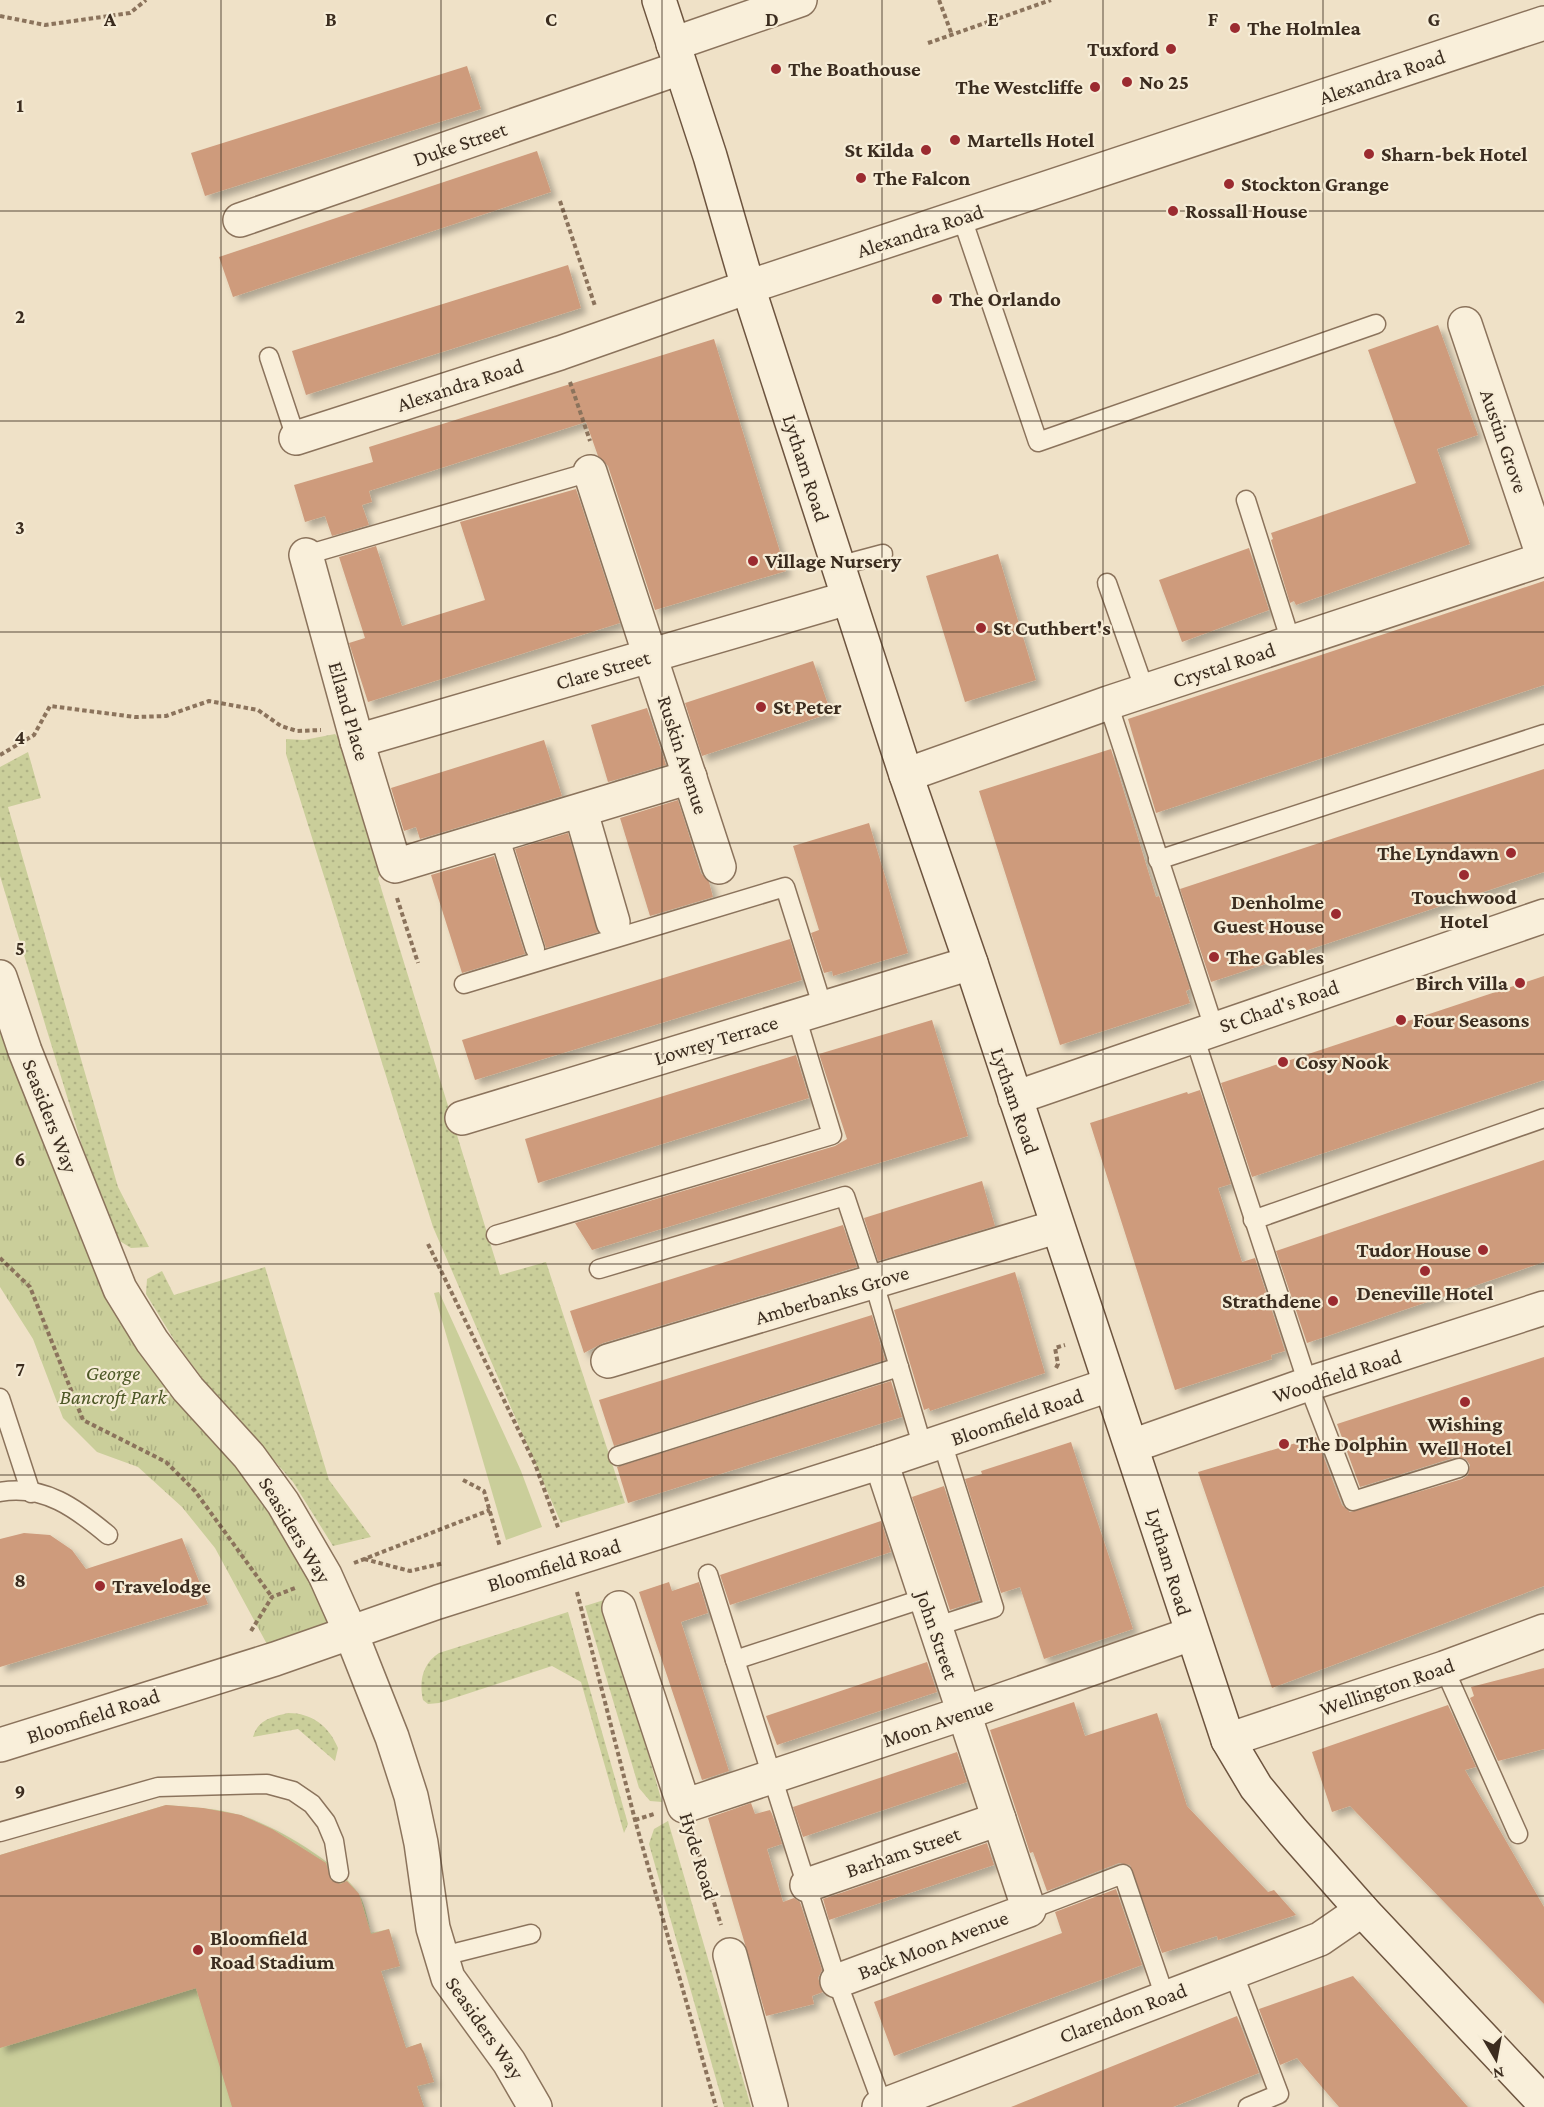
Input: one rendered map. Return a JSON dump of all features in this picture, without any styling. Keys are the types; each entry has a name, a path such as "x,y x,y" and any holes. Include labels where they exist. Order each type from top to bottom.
{"street":[{"name":"Lytham Road","path":"659,0 710,156 748,287 906,775 971,963 1056,1227 1132,1446 1191,1634 1228,1740 1256,1787 1362,1910 1544,2103"},
{"name":"Duke Street","path":"240,220 676,56 800,0"},
{"name":"Alexandra Road","path":"297,438 560,353 748,287 962,218 1544,23"},
{"name":"Austin Grove","path":"1465,324 1544,559"},
{"name":"Ruskin Avenue","path":"590,472 719,867"},
{"name":"Elland Place","path":"306,555 357,741 396,866"},
{"name":"Crystal Road","path":"906,775 1107,703 1544,559"},
{"name":"Clare Street","path":"357,741 849,598"},
{"path":"396,866 581,812 690,777"},
{"path":"581,812 613,922"},
{"name":"St Chad's Road","path":"1015,1098 1544,916"},
{"name":"Lowrey Terrace","path":"462,1118 971,963"},
{"name":"Seasiders Way","path":"0,977 29,1062 120,1289 152,1341 180,1380 249,1456 283,1503 315,1556 350,1631 392,1737 411,1796 440,1957 447,1978 509,2062 535,2107"},
{"name":"Amberbanks Grove","path":"608,1361 1056,1227"},
{"name":"Woodfield Road","path":"1132,1446 1308,1384 1543,1313"},
{"name":"Bloomfield Road","path":"0,1745 881,1462 1109,1385"},
{"name":"John Street","path":"881,1462 1029,1910"},
{"name":"Hyde Road","path":"619,1608 684,1806"},
{"name":"Wellington Road","path":"1228,1740 1444,1668 1544,1631"},
{"name":"Moon Avenue","path":"684,1806 964,1713 1191,1634"},
{"name":"Barham Street","path":"807,1886 999,1819"},
{"name":"Back Moon Avenue","path":"837,1981 1029,1910"},
{"name":"Clarendon Road","path":"892,2104 1320,1939 1362,1910"},
{"path":"730,1955 771,2107"}],"lane":[{"path":"962,218 1038,442 1376,324"},
{"path":"269,357 297,438"},
{"path":"306,555 590,472"},
{"path":"1246,500 1292,642"},
{"path":"838,566 883,554"},
{"path":"1107,584 1145,691"},
{"path":"1107,703 1158,860 1253,1220 1308,1384 1353,1501 1459,1468"},
{"path":"1158,860 1544,734"},
{"path":"499,836 535,949"},
{"path":"464,984 785,888 832,1135 496,1235"},
{"path":"1253,1220 1544,1118"},
{"path":"599,1269 845,1196 899,1367 932,1445 994,1608 930,1613 735,1660"},
{"path":"618,1456 899,1367"},
{"path":"0,1398 32,1493"},
{"path":"0,1492 32,1493 54,1498 75,1508 108,1535"},
{"path":"708,1574 837,1981 892,2104"},
{"path":"1444,1668 1518,1834"},
{"path":"0,1832 158,1786 267,1785 293,1791 312,1804 326,1822 334,1841 339,1873"},
{"path":"1029,1910 1123,1874 1165,1997"},
{"path":"440,1957 531,1935"},
{"path":"1233,1972 1279,2094 1248,2107"}],"path":[{"path":"0,16 45,25 130,13 146,0"},
{"path":"939,0 951,35"},
{"path":"928,43 1051,0"},
{"path":"560,201 606,337"},
{"path":"560,353 596,458 590,472"},
{"path":"0,755 34,735 50,706 135,717 165,716 209,701 258,711 282,726 297,731 341,728 357,741"},
{"path":"396,866 390,876 418,963"},
{"path":"428,1244 531,1454 558,1528"},
{"path":"0,1258 30,1287 83,1420 166,1462 195,1491 272,1597"},
{"path":"463,1480 484,1491 500,1548"},
{"path":"364,1559 490,1510"},
{"path":"576,1590 635,1820 716,2107"},
{"name":"Hyde Road","path":"684,1806 730,1955"}],"green space":[{"path":"335,734 347,747 383,869 378,878 500,1275 546,1262 625,1503 561,1523 433,1227 286,754 286,739 304,740"},
{"path":"28,752 41,798 8,807 118,1187 149,1247 131,1248 115,1238 90,1172 0,876 0,767"},
{"name":"George Bancroft Park","path":"0,977 78,1189 188,1389 350,1631 275,1659 215,1548 182,1507 138,1467 97,1452 63,1418 33,1339 0,1287"},
{"path":"265,1267 329,1480 371,1537 333,1546 293,1482 205,1382 176,1343 146,1294 147,1279 162,1271 174,1295"},
{"path":"439,1292 521,1471 542,1527 506,1540 434,1293"},
{"path":"604,1600 662,1802 650,1801 639,1788 585,1606"},
{"path":"568,1612 628,1824 624,1833 581,1682 552,1666 439,1703 428,1704 423,1700 421,1687 425,1668 439,1653"},
{"path":"288,1713 305,1715 325,1727 338,1748 335,1761 298,1729 253,1737 262,1723"},
{"name":"Bloomfield Road Stadium","path":"166,1805 222,1811 254,1820 305,1847 350,1882 361,1898 371,1933 389,1929 400,1966 381,1971 406,2048 421,2043 434,2082 417,2086 424,2107 0,2107 0,1855"},
{"path":"668,1821 751,2107 724,2107 649,1844 654,1829"}],"building":[{"path":"467,66 481,109 205,196 191,153"},
{"path":"537,151 551,192 233,297 219,257"},
{"path":"568,265 581,308 306,395 292,351"},
{"path":"1438,325 1478,435 1437,449 1470,544 1296,605 1294,601 1290,603 1271,540 1273,539 1271,533 1416,483 1368,350"},
{"path":"714,339 786,571 655,610 608,466 598,456 586,422 369,491 372,502 362,505 369,525 332,536 325,516 305,522 294,485 373,462 369,447"},
{"path":"576,489 620,623 368,702 349,643 365,638 339,557 376,546 402,626 485,600 460,522"},
{"path":"1249,548 1269,610 1182,642 1159,580"},
{"name":"St Cuthbert's","path":"998,554 1036,680 965,702 926,576"},
{"path":"1544,581 1544,685 1156,813 1128,719"},
{"name":"St Peter","path":"813,661 831,713 702,756 685,703"},
{"path":"647,708 666,765 608,782 591,725"},
{"path":"544,740 562,796 420,839 416,827 404,831 391,788"},
{"path":"1111,749 1156,897 1159,896 1190,989 1186,991 1190,1003 1060,1045 979,791"},
{"path":"1544,769 1544,872 1211,982 1180,889"},
{"path":"678,800 701,873 709,882 713,897 650,916 620,818"},
{"path":"869,823 908,953 833,976 832,971 824,973 811,933 819,930 793,846"},
{"path":"568,833 598,932 546,948 515,849"},
{"path":"494,856 525,954 462,973 431,875"},
{"path":"790,939 802,980 475,1080 462,1040"},
{"path":"1544,976 1544,1080 1252,1177 1221,1083"},
{"path":"932,1020 968,1136 592,1250 575,1223 835,1146 847,1139 819,1054"},
{"path":"796,1055 809,1098 538,1183 525,1139"},
{"path":"1200,1090 1231,1184 1218,1188 1242,1262 1255,1258 1285,1351 1271,1355 1272,1359 1175,1390 1090,1123 1187,1092 1188,1094"},
{"path":"1544,1160 1544,1262 1307,1343 1276,1251"},
{"path":"982,1181 995,1226 878,1261 864,1218"},
{"path":"843,1225 857,1267 603,1343 584,1353 570,1311"},
{"path":"1015,1272 1045,1373 930,1411 929,1408 924,1410 894,1310"},
{"path":"872,1315 885,1360 614,1446 599,1400"},
{"path":"1544,1357 1544,1586 1272,1688 1198,1472 1316,1437 1342,1505 1350,1512 1462,1479 1468,1475 1470,1465 1466,1459 1456,1457 1360,1487 1337,1424"},
{"path":"891,1381 902,1417 628,1503 617,1467"},
{"path":"1071,1442 1133,1629 1044,1659 1020,1587 1001,1593 965,1479 982,1474 981,1471"},
{"path":"944,1486 980,1600 950,1610 912,1497"},
{"path":"881,1521 891,1552 730,1605 720,1575"},
{"name":"Travelodge","path":"24,1533 50,1535 72,1550 86,1569 182,1538 208,1604 0,1667 0,1539"},
{"path":"669,1582 672,1591 699,1582 708,1613 681,1622 729,1771 702,1780 639,1592"},
{"path":"927,1662 937,1692 777,1745 766,1716"},
{"path":"1544,1668 1544,1749 1498,1761 1470,1698 1474,1696 1471,1687"},
{"path":"1074,1702 1085,1736 1157,1713 1187,1806 1268,1892 1274,1890 1296,1915 1218,1940 1217,1936 1162,1953 1130,1865 1119,1863 1047,1891 1033,1852 1030,1853 990,1730"},
{"path":"1448,1705 1476,1767 1465,1770 1544,1907 1544,2004 1350,1806 1332,1812 1312,1752"},
{"path":"957,1752 967,1782 803,1837 793,1807"},
{"path":"751,1803 755,1814 770,1810 772,1814 782,1844 767,1849 783,1902 794,1898 800,1902 822,1970 818,1978 823,1992 812,1996 814,2004 766,2016 708,1818"},
{"name":"Bloomfield Road Stadium","path":"166,1805 203,1808 241,1815 272,1829 326,1863 331,1880 340,1884 347,1881 359,1894 371,1934 389,1929 400,1966 381,1971 406,2048 421,2043 434,2082 417,2086 424,2107 232,2107 196,1988 0,2048 0,1855"},
{"path":"987,1843 994,1865 829,1920 823,1899"},
{"path":"1116,1889 1142,1965 894,2056 874,2002 1062,1933 1055,1912"},
{"path":"1353,1976 1468,2107 1339,2107 1297,2058 1280,2065 1259,2009"},
{"path":"1237,2016 1259,2073 1173,2107 1011,2107"}],"place":[{"name":"The Holmlea","path":"1235,28"},
{"name":"Tuxford","path":"1171,49"},
{"name":"The Boathouse","path":"776,69"},
{"name":"No 25","path":"1127,82"},
{"name":"The Westcliffe","path":"1095,87"},
{"name":"Martells Hotel","path":"955,140"},
{"name":"St Kilda","path":"926,150"},
{"name":"Sharn-bek Hotel","path":"1369,154"},
{"name":"The Falcon","path":"861,178"},
{"name":"Stockton Grange","path":"1229,184"},
{"name":"Rossall House","path":"1173,211"},
{"name":"The Orlando","path":"937,299"},
{"name":"Village Nursery","path":"753,561"},
{"name":"St Cuthbert's","path":"981,628"},
{"name":"St Peter","path":"761,707"},
{"name":"The Lyndawn","path":"1511,853"},
{"name":"Touchwood Hotel","path":"1464,875"},
{"name":"Denholme Guest House","path":"1336,914"},
{"name":"The Gables","path":"1214,957"},
{"name":"Birch Villa","path":"1520,983"},
{"name":"Four Seasons","path":"1401,1020"},
{"name":"Cosy Nook","path":"1283,1062"},
{"name":"Tudor House","path":"1483,1250"},
{"name":"Deneville Hotel","path":"1425,1271"},
{"name":"Strathdene","path":"1333,1301"},
{"name":"Wishing Well Hotel","path":"1465,1402"},
{"name":"The Dolphin","path":"1284,1444"},
{"name":"Travelodge","path":"100,1586"},
{"name":"Bloomfield Road Stadium","path":"198,1950"}]}
